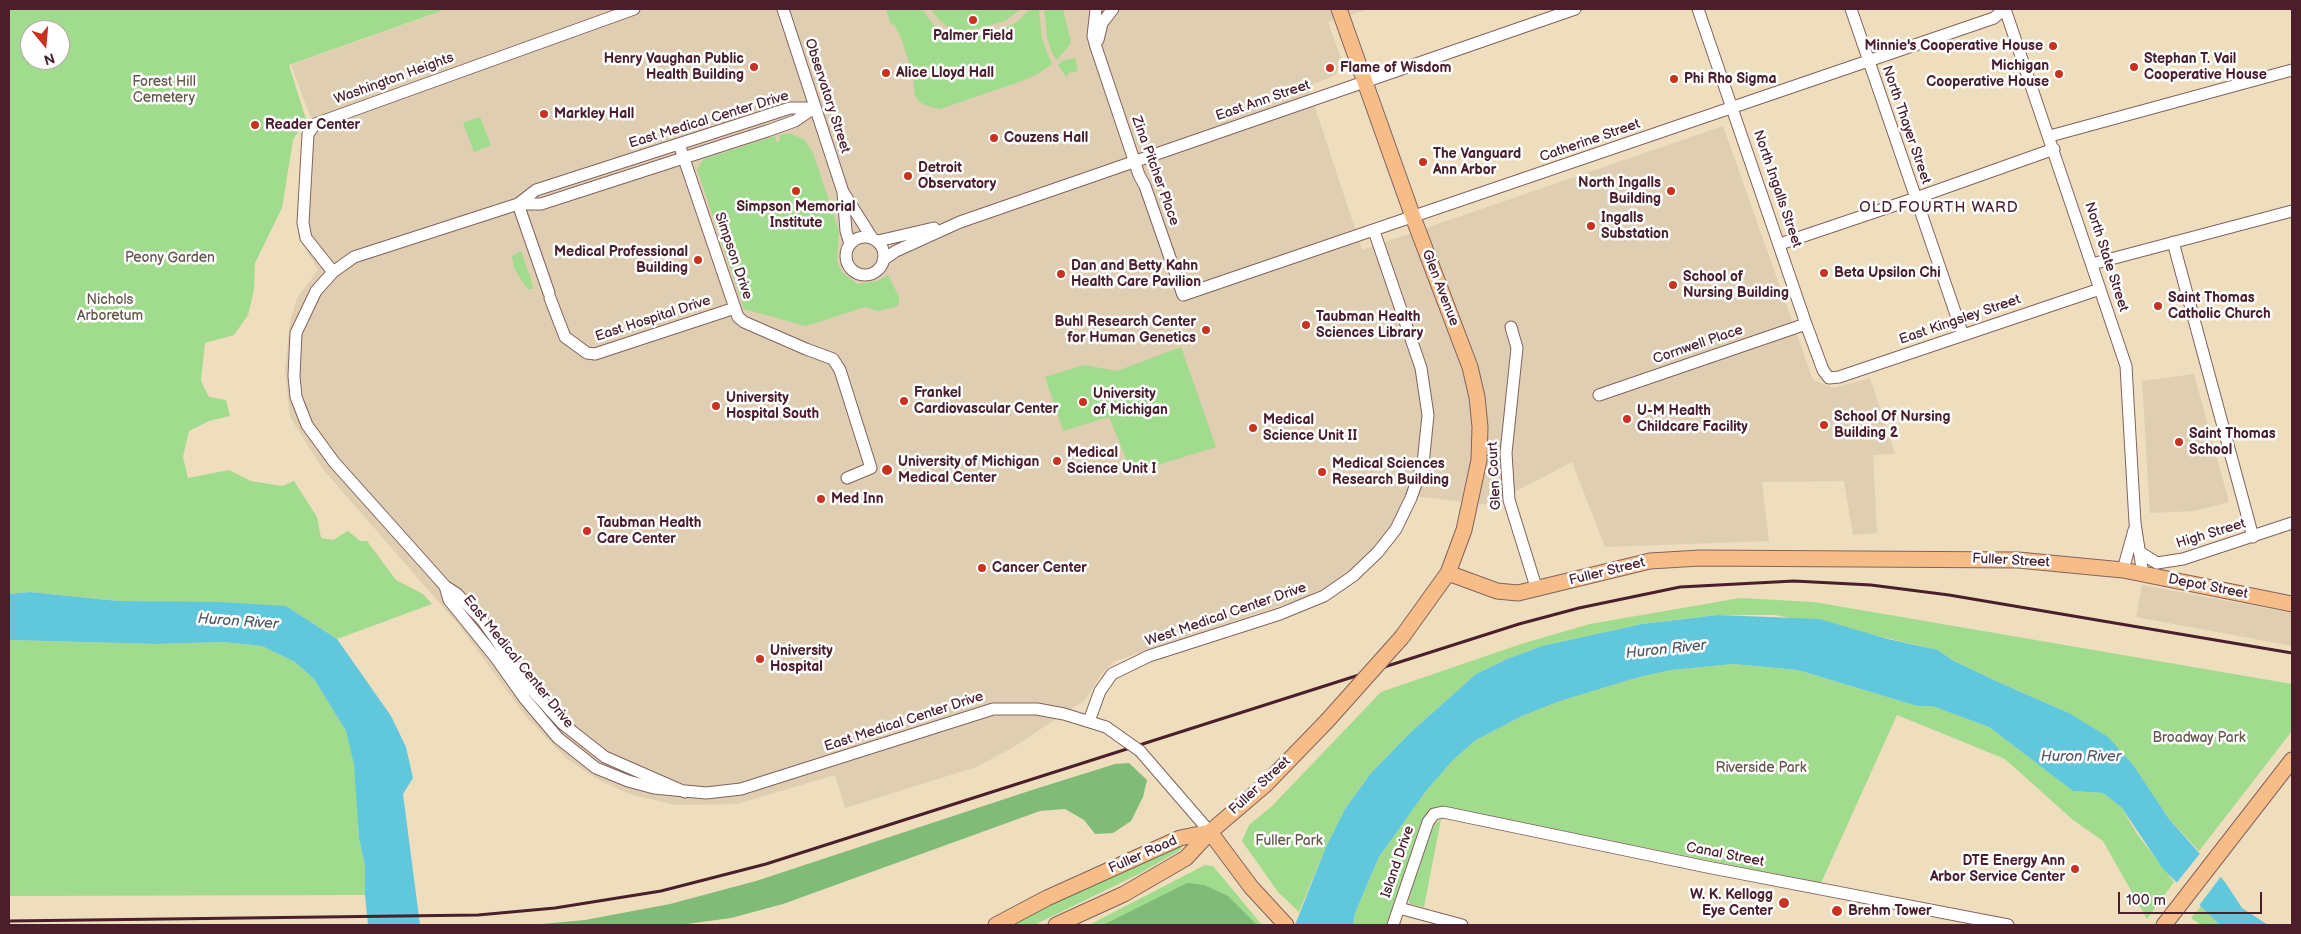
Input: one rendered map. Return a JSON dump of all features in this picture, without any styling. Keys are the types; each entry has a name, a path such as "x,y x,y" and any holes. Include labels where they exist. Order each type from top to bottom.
{"main road":[{"name":"Glen Avenue","path":"1339,9 1413,217 1470,367 1477,397 1480,426 1479,460 1473,496 1464,530 1448,573"},
{"name":"Fuller Street","path":"1210,832 1265,785 1327,721 1402,637 1448,573 1497,591 1518,593 1537,590 1598,572 1650,561 1700,558 2018,560 2123,570"},
{"name":"Depot Street","path":"2123,570 2292,604"},
{"path":"2164,925 2292,760"},
{"path":"1210,832 1251,887 1281,921"},
{"name":"Fuller Road","path":"996,925 1047,898 1180,838 1210,832"},
{"name":"Fuller Road","path":"1056,925 1124,894 1186,858 1210,832"}],"street":[{"name":"Washington Heights","path":"333,272 306,238 303,223 310,128 315,124 634,9"},
{"name":"Observatory Street","path":"783,9 814,108 844,192 875,240"},
{"name":"Zina Pitcher Place","path":"1096,9 1093,36 1099,57 1134,161 1183,295"},
{"name":"Zina Pitcher Place","path":"1099,57 1098,43 1102,23 1113,9"},
{"name":"East Ann Street","path":"883,260 896,251 960,222 1575,9"},
{"name":"North Ingalls Street","path":"1698,9 1806,324 1823,370 1829,378"},
{"name":"North Thayer Street","path":"1851,9 1963,335"},
{"name":"Catherine Street","path":"1183,295 1994,18 2004,9"},
{"name":"North State Street","path":"2004,9 2050,136 2128,373 2135,523"},
{"path":"2050,136 2292,70"},
{"name":"East Medical Center Drive","path":"518,204 536,190 790,108 814,108"},
{"name":"East Medical Center Drive","path":"814,108 794,121 683,158 541,204 518,204 365,253 344,262 333,272 308,304 296,332 294,376 296,397 307,425 370,504 445,586 457,594 483,621 532,690 563,724 605,757 685,792 720,792 764,783 993,709 1030,708 1089,721 1106,727 1140,751 1159,770 1189,810 1210,832"},
{"name":"Simpson Drive","path":"678,144 738,317 744,322 832,359 840,370 871,468 847,478"},
{"path":"1780,244 2054,149"},
{"name":"Observatory Street","path":"844,192 846,231 850,244"},
{"name":"East Hospital Drive","path":"518,204 565,337 587,353 595,354 735,308"},
{"path":"2092,264 2292,211"},
{"name":"East Ann Street","path":"875,240 960,222"},
{"name":"West Medical Center Drive","path":"1089,721 1100,691 1112,674 1149,656 1280,614 1324,596 1353,576 1378,552 1396,529 1411,498 1423,464 1428,415 1421,368 1374,231"},
{"path":"861,237 875,240 884,253 883,260 878,269 873,273 856,273 846,260 850,244 861,237"},
{"path":"2173,242 2253,537"},
{"name":"East Kingsley Street","path":"1829,378 1839,377 2100,289"},
{"name":"Cornwell Place","path":"1599,395 1806,324"},
{"name":"Glen Court","path":"1511,328 1517,348 1506,453 1509,500 1537,590"},
{"path":"2135,523 2143,575"},
{"path":"2123,570 2135,523"},
{"name":"High Street","path":"2141,553 2151,561 2165,562 2183,559 2292,523"},
{"name":"Island Drive","path":"1393,925 1428,822 1438,812"},
{"name":"Canal Street","path":"1438,812 2008,925"},
{"path":"1399,908 1443,923 1462,925"}],"shaded area":[{"name":"University of Michigan","path":"448,9 1369,9 1328,22 1342,61 1341,66 1334,76 1308,86 1362,250 1723,126 1813,380 1833,388 1870,378 1895,454 1873,455 1877,533 1853,535 1844,481 1762,482 1769,541 1605,547 1572,462 1489,505 1407,495 1390,530 1362,564 1333,584 1303,598 1115,661 1103,672 1085,700 1012,748 976,767 845,808 835,775 737,804 676,805 629,794 597,779 567,759 526,717 462,629 322,468 290,417 285,371 290,321 297,298 318,270 301,241 298,216 305,135 312,121 291,65"},
{"name":"Saint Thomas School","path":"2194,374 2229,502 2195,511 2150,513 2142,381"},
{"path":"2142,585 2292,613 2292,646 2136,617"}],"green space":[{"name":"Nichols Arboretum","path":"9,9 447,9 289,65 306,119 293,140 282,208 255,263 254,290 248,315 234,335 205,343 201,381 209,397 226,400 230,416 209,421 189,431 183,457 188,478 229,470 251,481 282,486 294,481 317,517 321,538 333,540 348,531 360,541 367,541 396,580 423,594 432,604 337,639 286,606 118,601 30,592 9,594"},
{"path":"886,9 922,9 933,24 943,33 965,39 1003,29 1017,22 1030,9 1039,9 1042,39 1052,64 1036,75 1019,82 940,109 931,107 921,103 915,96 913,76 901,38 894,24 891,25"},
{"name":"Palmer Field","path":"931,9 1021,9 1005,21 966,32 948,27 939,20"},
{"path":"1044,9 1063,9 1071,43 1057,60 1052,53 1047,37"},
{"path":"1075,58 1078,71 1068,73 1067,78 1058,65 1062,61"},
{"path":"480,117 491,145 474,152 463,123"},
{"path":"789,133 805,140 813,153 839,231 837,261 842,272 857,284 878,281 888,275 899,297 899,304 895,307 878,311 865,307 806,326 744,309 697,169 704,159 775,136 776,141 779,142 780,135"},
{"path":"521,251 533,289 525,286 514,268 512,256"},
{"path":"1181,347 1216,447 1132,473 1109,417 1063,431 1045,377 1084,365 1117,371"},
{"path":"1740,598 1814,602 2292,684 2292,731 2199,851 2169,819 2134,766 2069,713 1952,660 1938,650 1775,615 1717,615 1642,624 1542,646 1507,659 1476,674 1410,733 1371,773 1345,809 1326,847 1299,912 1278,892 1242,841 1249,825 1272,806 1381,692 1521,644 1590,624"},
{"path":"9,640 157,644 222,642 262,646 295,662 314,679 346,731 355,764 359,838 365,866 365,895 9,896"},
{"name":"Riverside Park","path":"1733,664 1798,670 1917,706 1932,706 1989,727 2073,791 2103,793 2122,808 2137,834 2174,882 2147,919 2103,841 2073,820 2005,759 1897,715 1821,883 1438,806 1433,812 1390,925 1353,925 1355,913 1379,857 1426,791 1452,761 1476,740 1522,716 1560,701 1639,677 1671,670"},
{"path":"1129,763 1147,780 1143,797 1131,821 1113,833 1095,834 1084,820 1065,809 1040,811 783,904 731,918 679,925 531,925 585,920 670,904 756,881 1032,790 1115,764"},
{"path":"1441,819 1424,907 1410,904 1408,899 1429,835 1435,824"},
{"path":"1180,845 1182,848 1179,851 1137,875 1034,925 1007,925"},
{"path":"1205,865 1213,866 1262,925 1089,925"},
{"path":"1187,883 1204,885 1228,896 1257,925 1103,925"},
{"path":"2201,906 2220,925 2201,925 2191,918"}],"water":[{"name":"Huron River","path":"30,592 118,601 219,602 286,606 337,639 391,716 406,747 413,778 403,794 420,925 368,925 365,866 359,838 354,764 346,731 314,679 295,662 262,646 222,642 157,644 9,640 9,594"},
{"name":"Huron River","path":"1717,615 1819,619 1888,639 1938,650 1952,660 2069,713 2108,737 2134,766 2169,819 2225,882 2242,908 2268,925 2220,925 2163,869 2122,808 2103,793 2073,791 1989,727 1932,706 1917,706 1798,670 1733,664 1671,670 1639,677 1560,701 1522,716 1476,740 1452,761 1426,791 1379,857 1355,913 1353,925 1295,925 1326,847 1345,809 1371,773 1410,733 1476,674 1507,659 1542,646 1642,624"}],"pier":[{"path":"2202,851 2222,875 2198,907 2174,886"}],"railway":[{"path":"9,921 478,915 555,908 661,891 766,864 1519,624 1579,608 1680,587 1794,581 1871,585 1949,595 2292,653"}],"place":[{"name":"Palmer Field","path":"973,20"},
{"name":"Minnie's Cooperative House","path":"2053,46"},
{"name":"Henry Vaughan Public Health Building","path":"754,67"},
{"name":"Stephan T. Vail Cooperative House","path":"2134,67"},
{"name":"Flame of Wisdom","path":"1330,68"},
{"name":"Alice Lloyd Hall","path":"886,73"},
{"name":"Michigan Cooperative House","path":"2059,74"},
{"name":"Phi Rho Sigma","path":"1674,79"},
{"name":"Markley Hall","path":"544,114"},
{"name":"Reader Center","path":"255,125"},
{"name":"Couzens Hall","path":"994,138"},
{"name":"The Vanguard Ann Arbor","path":"1423,162"},
{"name":"Detroit Observatory","path":"908,176"},
{"name":"Simpson Memorial Institute","path":"796,191"},
{"name":"North Ingalls Building","path":"1671,191"},
{"name":"Ingalls Substation","path":"1591,226"},
{"name":"Medical Professional Building","path":"698,260"},
{"name":"Beta Upsilon Chi","path":"1824,273"},
{"name":"Dan and Betty Kahn Health Care Pavilion","path":"1061,274"},
{"name":"School of Nursing Building","path":"1673,285"},
{"name":"Saint Thomas Catholic Church","path":"2158,306"},
{"name":"Taubman Health Sciences Library","path":"1306,325"},
{"name":"Buhl Research Center for Human Genetics","path":"1206,330"},
{"name":"Frankel Cardiovascular Center","path":"904,401"},
{"name":"University of Michigan","path":"1083,402"},
{"name":"University Hospital South","path":"716,406"},
{"name":"U-M Health Childcare Facility","path":"1627,419"},
{"name":"School Of Nursing Building 2","path":"1824,425"},
{"name":"Medical Science Unit II","path":"1253,428"},
{"name":"Saint Thomas School","path":"2179,442"},
{"name":"Medical Science Unit I","path":"1057,461"},
{"name":"University of Michigan Medical Center","path":"887,470"},
{"name":"Medical Sciences Research Building","path":"1322,472"},
{"name":"Med Inn","path":"821,499"},
{"name":"Taubman Health Care Center","path":"587,531"},
{"name":"Cancer Center","path":"982,568"},
{"name":"University Hospital","path":"760,659"},
{"name":"DTE Energy Ann Arbor Service Center","path":"2075,869"},
{"name":"W. K. Kellogg Eye Center","path":"1784,903"},
{"name":"Brehm Tower","path":"1837,911"}],"district":[{"name":"OLD FOURTH WARD","path":"1939,208"}],"park label":[{"name":"Forest Hill Cemetery","path":"164,90"},
{"name":"Peony Garden","path":"170,258"},
{"name":"Broadway Park","path":"2199,738"},
{"name":"Fuller Park","path":"1289,841"}]}
